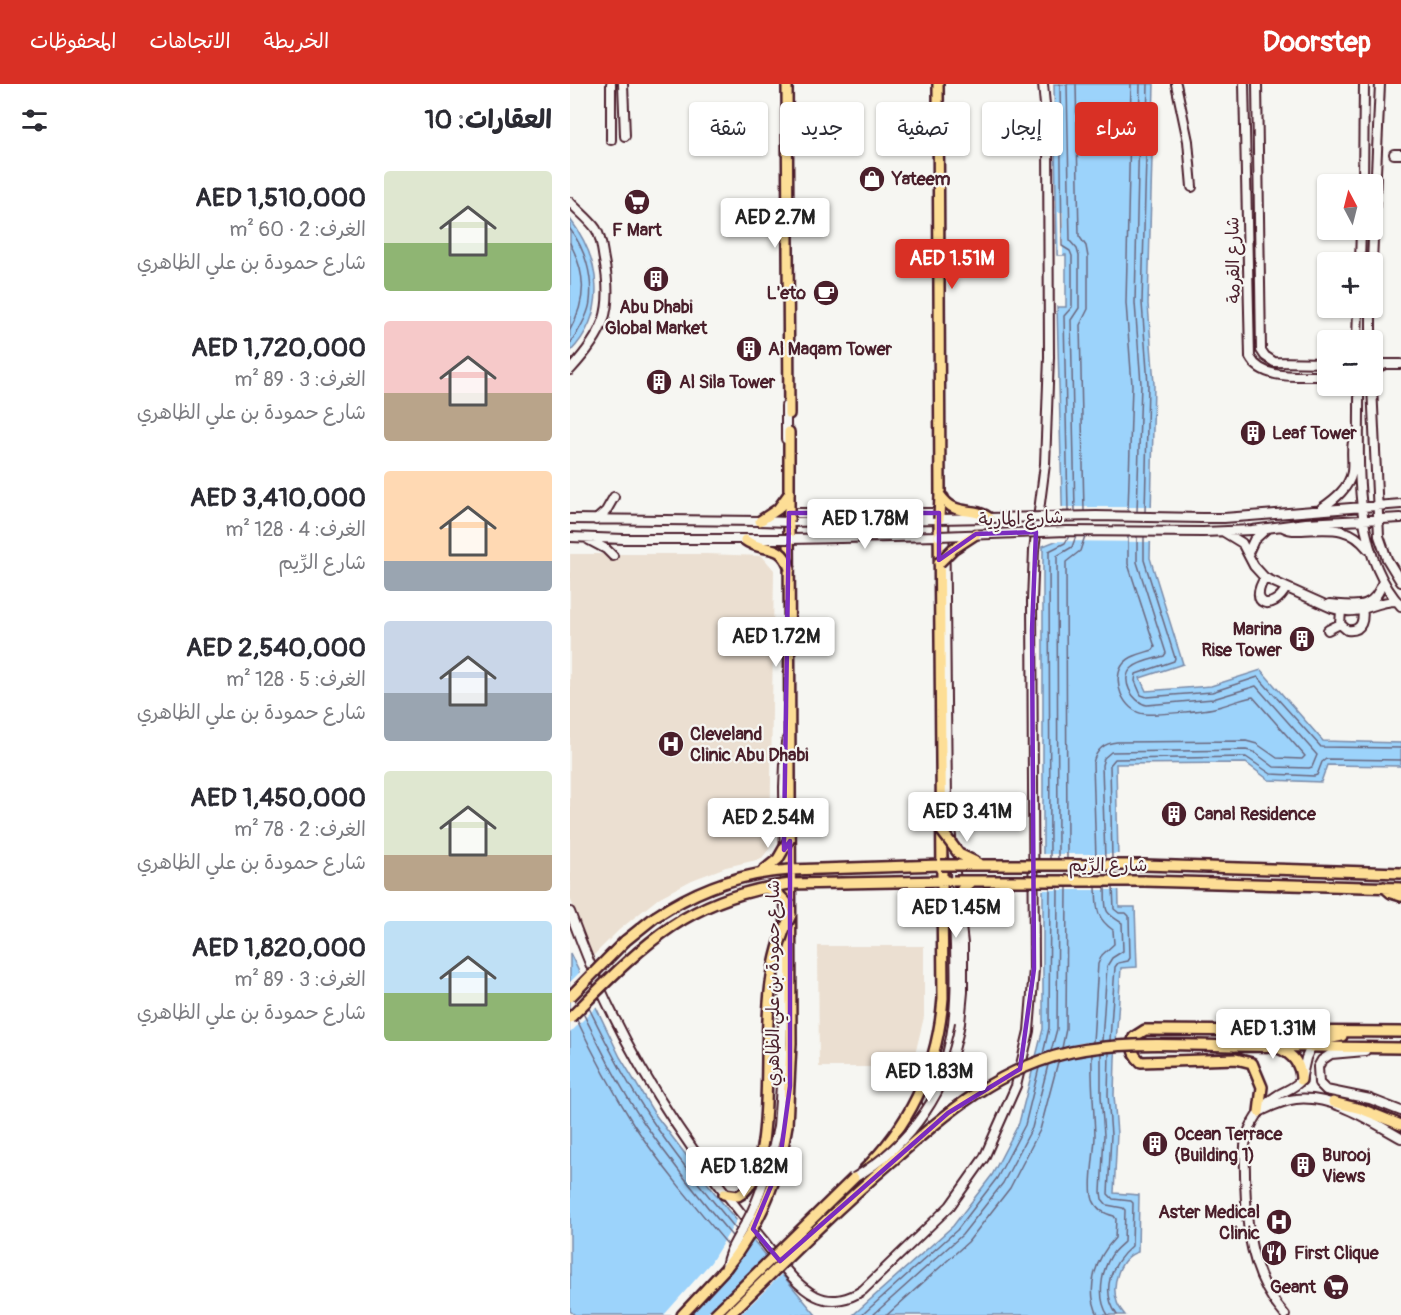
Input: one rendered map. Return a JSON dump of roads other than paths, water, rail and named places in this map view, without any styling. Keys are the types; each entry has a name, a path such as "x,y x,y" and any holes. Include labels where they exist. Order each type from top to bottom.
{"main road":[{"path":"787,84 789,414"},
{"path":"714,1315 883,1149 903,1122 919,1094 933,1059 940,1029 943,998 939,563 942,516 940,495 940,84"},
{"name":"شارع حمودة بن علي الظاهري","path":"682,1315 726,1268 744,1244 766,1205 779,1167 785,1139 791,1065 788,887 790,870 789,432"},
{"path":"760,521 778,509 789,494"},
{"path":"940,495 947,504 957,510 981,513 989,518"},
{"path":"939,563 960,543 976,534"},
{"path":"745,540 754,545 777,550 785,558 790,569"},
{"path":"941,830 959,854 986,866"},
{"path":"760,873 778,859 790,838"},
{"name":"شارع الرِّيم","path":"570,997 631,936 666,910 716,885 760,873 942,865 1144,864 1401,873"},
{"name":"شارع الرِّيم","path":"570,1018 634,954 674,924 718,902 766,888 942,881 1144,881 1401,888"},
{"path":"954,902 962,889 972,881"},
{"path":"1384,887 1391,893 1401,896"},
{"path":"724,1194 738,1196 747,1190 757,1167 763,1141 768,1090 768,1028 771,990 779,944 790,911 778,894 766,888"},
{"path":"1259,1112 1262,1087 1252,1063 1236,1059 1141,1062 1133,1054 1131,1048 1134,1037 1145,1030 1401,1032"},
{"path":"1311,1047 1322,1040 1363,1031"},
{"path":"729,1315 877,1173 953,1108 992,1083 1045,1059 1095,1048 1128,1045 1401,1048"},
{"path":"1273,1046 1294,1057 1300,1068 1301,1080"},
{"path":"1333,1102 1361,1109 1401,1125"}],"street":[{"path":"610,140 611,84"},
{"path":"623,84 625,136"},
{"path":"787,84 788,517 786,749 783,807 788,887"},
{"path":"855,1178 877,1164 897,1146 925,1114 949,1066 964,976 963,936 947,801 942,516 940,84"},
{"path":"570,912 610,1008 645,1074 724,1194 799,1282 818,1297 840,1300 853,1297 863,1290 950,1206 984,1158 1016,1086 1026,1048 1033,1004 1032,601 1035,550 1045,464 1048,357 1048,135 1043,84"},
{"path":"1176,84 1188,141 1192,187"},
{"name":"شارع القرمة","path":"1244,84 1250,357 1256,367 1268,373 1317,376"},
{"name":"شارع القرمة","path":"1257,84 1261,350 1274,362 1317,364"},
{"path":"1363,174 1364,84"},
{"path":"1372,252 1380,84"},
{"path":"570,202 597,231 601,241 608,287 605,314 597,336 570,370"},
{"path":"1383,364 1401,364"},
{"path":"1358,396 1363,506 1370,550 1383,581 1399,604"},
{"path":"1372,396 1379,536 1391,569 1401,582"},
{"path":"1321,509 1340,493 1350,478 1353,440 1359,430"},
{"path":"596,520 606,511 614,496"},
{"name":"شارع المارِية","path":"570,519 760,521 788,517 942,516 1224,518 1401,504"},
{"name":"شارع المارِية","path":"570,537 745,540 1067,531 1224,532 1306,523 1401,518"},
{"path":"1282,526 1293,530 1341,530 1360,539 1370,550"},
{"path":"1248,553 1254,540 1266,529"},
{"path":"1224,532 1242,543 1254,566 1265,578 1341,611 1382,603 1399,604"},
{"path":"585,538 601,545 613,556"},
{"path":"1265,578 1259,587 1258,594 1265,603 1280,598 1286,588"},
{"path":"1325,604 1361,607 1376,598 1383,581"},
{"path":"1341,611 1341,624 1347,630 1359,628 1363,621 1361,607"},
{"path":"1328,630 1341,624"},
{"path":"780,1261 881,1164 911,1129 939,1076 957,1023 953,881 949,872 942,865"},
{"name":"شارع حمودة بن علي الظاهري","path":"726,1268 730,1253 762,1187 778,1127 782,1090 788,887"},
{"path":"1285,1315 1273,1300 1254,1260 1247,1227 1245,1137 1259,1112 1270,1100 1297,1085 1301,1080 1311,1047"},
{"path":"1401,1048 1331,1054 1322,1060 1318,1067 1318,1075 1319,1083 1326,1090 1370,1099 1401,1111"},
{"path":"1259,1112 1280,1102 1296,1099 1333,1102 1401,1138"}],"water":[{"path":"1054,84 1154,84 1154,102 1075,102 1075,156 1152,156 1148,304 1154,384 1150,558 1183,664 1140,678 1146,691 1211,686 1261,670 1323,741 1401,743 1401,766 1327,765 1321,782 1269,780 1246,763 1116,764 1119,907 1135,907 1137,967 1121,968 1115,1059 1114,1095 1117,1134 1114,1193 1139,1195 1138,1252 1131,1255 1121,1266 1115,1288 1118,1304 1125,1315 853,1315 953,1226 992,1175 1019,1123 1043,1029 1043,546 1063,538 1057,307 1066,307 1066,255 1057,255 1055,156 1063,156 1063,102 1054,102"},
{"path":"570,219 588,252 594,269 596,286 595,304 590,321 582,337 570,352"},
{"path":"570,953 620,1057 654,1113 727,1209 816,1315 575,1315 570,1311"}],"place":[{"name":"Yateem","path":"872,179"},
{"name":"F Mart","path":"637,202"},
{"name":"Abu Dhabi Global Market","path":"656,279"},
{"name":"L'eto","path":"826,293"},
{"name":"Al Maqam Tower","path":"749,349"},
{"name":"Al Sila Tower","path":"659,382"},
{"name":"Leaf Tower","path":"1253,433"},
{"name":"Marina Rise Tower","path":"1302,639"},
{"name":"Cleveland Clinic Abu Dhabi","path":"671,744"},
{"name":"Canal Residence","path":"1174,814"},
{"name":"Ocean Terrace (Building 1)","path":"1155,1144"},
{"name":"Burooj Views","path":"1303,1165"},
{"name":"Aster Medical Clinic","path":"1279,1222"},
{"name":"First Clique","path":"1274,1253"},
{"name":"Geant","path":"1336,1287"}]}
